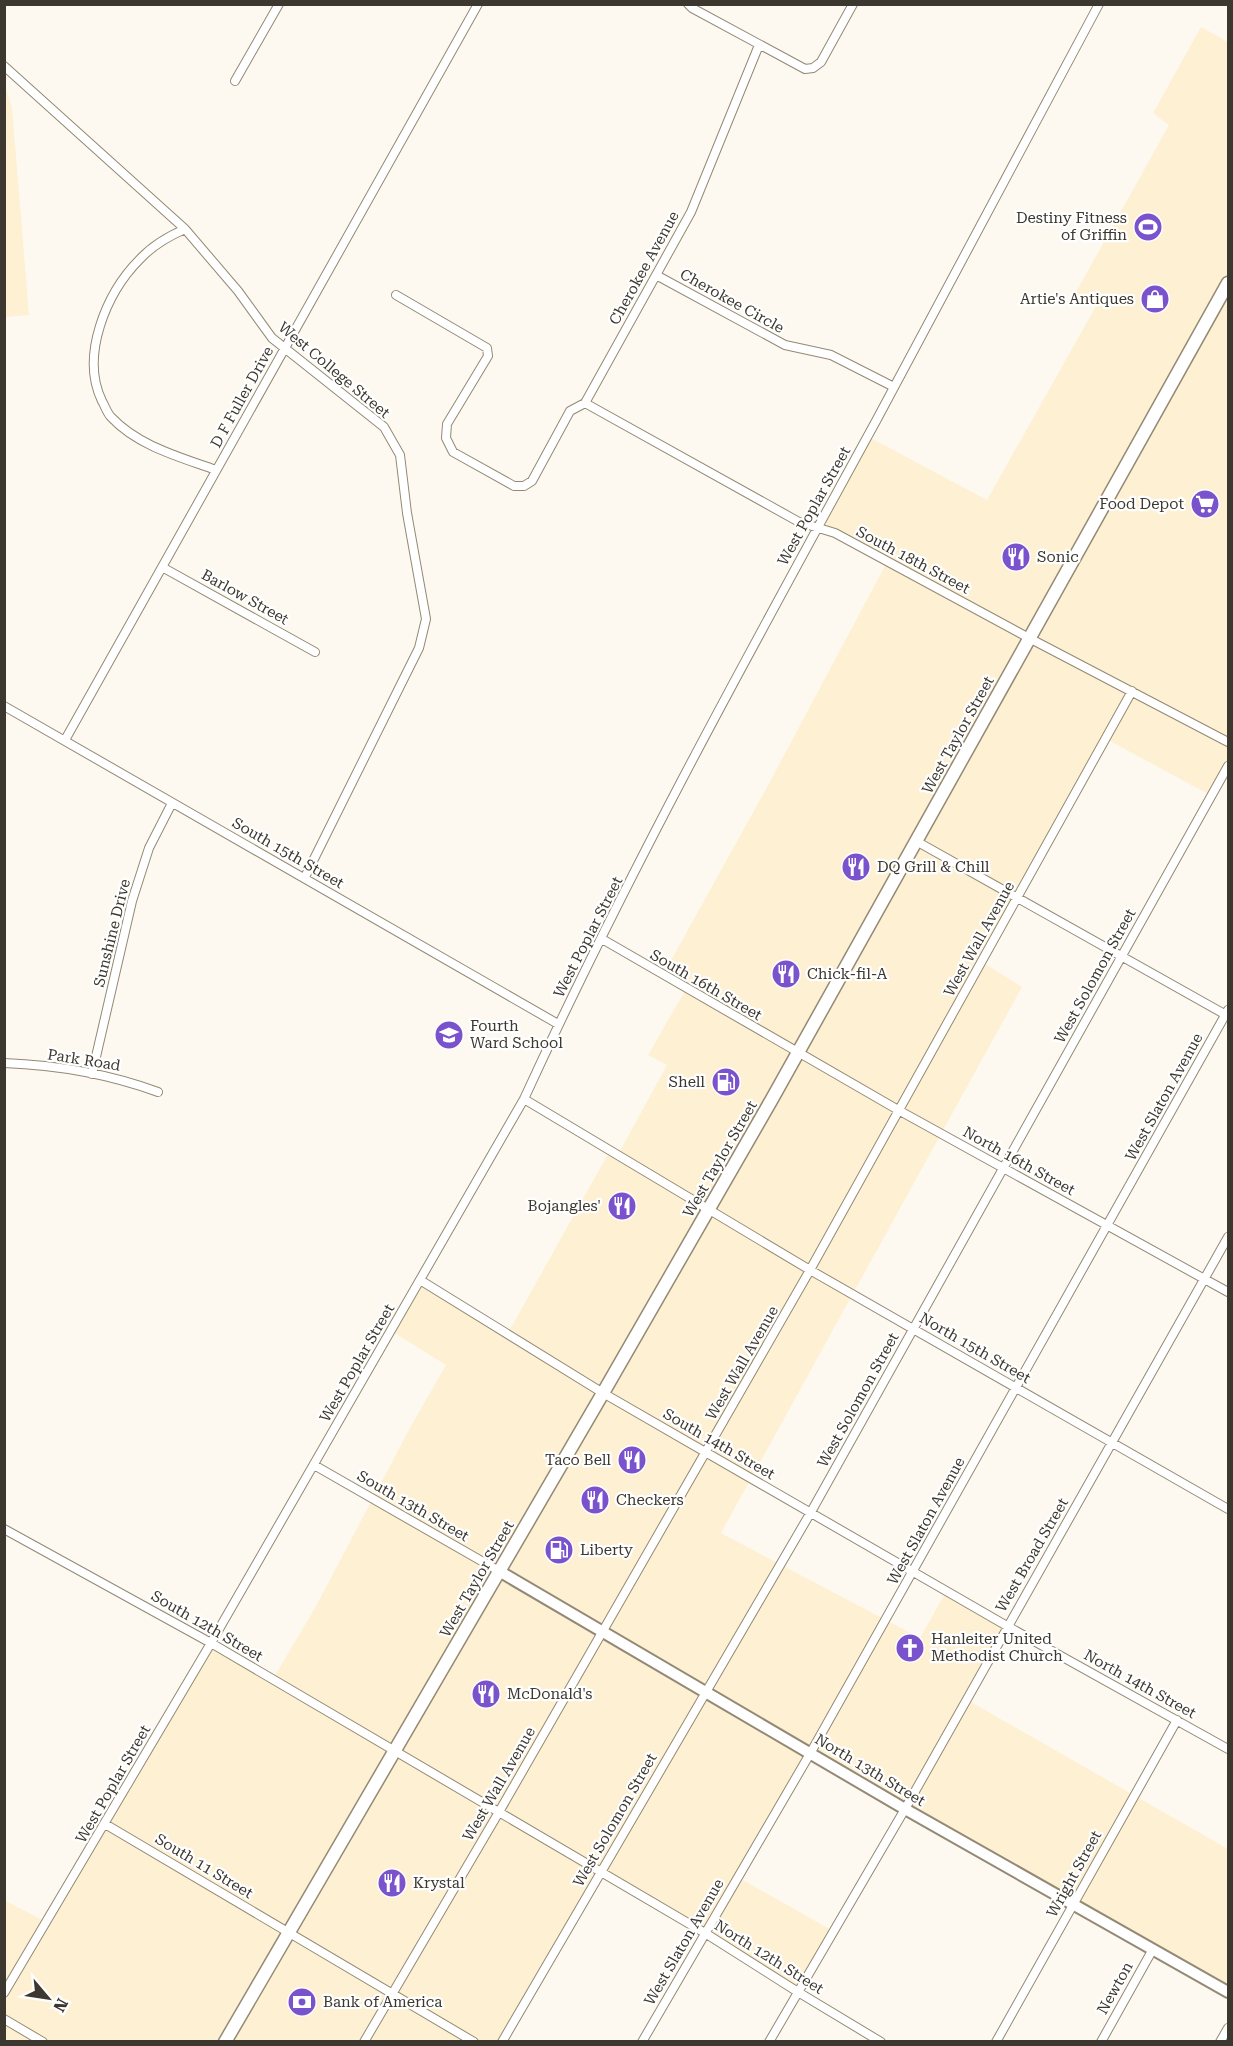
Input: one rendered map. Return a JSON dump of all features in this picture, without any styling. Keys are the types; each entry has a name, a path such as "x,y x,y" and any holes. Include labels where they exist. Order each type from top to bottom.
{"main road":[{"name":"West Taylor Street","path":"225,2042 798,1053 1228,283"}],"street":[{"path":"235,81 279,4"},
{"name":"D F Fuller Drive","path":"65,740 478,4"},
{"path":"688,4 805,69 813,68 821,62 853,4"},
{"name":"West Poplar Street","path":"4,1993 314,1465 524,1099 558,1024 697,752 1099,4"},
{"name":"Cherokee Avenue","path":"396,295 487,348 488,356 447,424 446,438 453,452 514,486 524,486 532,481 570,411 585,403 691,212 759,45"},
{"name":"West College Street","path":"4,66 185,229 238,291 272,338 284,350 384,427 400,455 407,513 426,619 419,648 305,877"},
{"path":"185,229 166,238 140,259 118,287 103,318 93,354 95,387 109,415 130,434 163,450 216,470"},
{"name":"Cherokee Circle","path":"656,275 785,345 831,355 894,387"},
{"name":"South 18th Street","path":"585,403 799,522 835,533 1228,742"},
{"name":"Barlow Street","path":"162,567 315,652"},
{"name":"West Wall Avenue","path":"364,2042 603,1632 810,1270 1132,691"},
{"name":"South 15th Street","path":"4,706 558,1024"},
{"name":"West Solomon Street","path":"502,2042 811,1512 1228,766"},
{"name":"Sunshine Drive","path":"92,1074 132,902 149,848 172,803"},
{"path":"916,841 1228,1014"},
{"name":"South 16th Street","path":"602,939 798,1053"},
{"name":"West Slaton Avenue","path":"642,2042 811,1752 1228,1014"},
{"name":"North 16th Street","path":"798,1053 1228,1292"},
{"name":"Park Road","path":"4,1063 54,1067 124,1080 158,1092"},
{"path":"524,1099 709,1209"},
{"name":"North 15th Street","path":"709,1209 727,1222 810,1270 1228,1509"},
{"name":"West Broad Street","path":"769,2042 905,1809 1228,1238"},
{"name":"South 14th Street","path":"420,1280 603,1393 1007,1626"},
{"name":"South 13th Street","path":"314,1465 499,1570"},
{"name":"South 12th Street","path":"4,1529 211,1642 394,1752"},
{"name":"North 13th Street","path":"499,1570 905,1809 1228,1992"},
{"name":"North 14th Street","path":"1007,1626 1228,1749"},
{"name":"Wright Street","path":"996,2042 1072,1903 1177,1720"},
{"name":"North 12th Street","path":"394,1752 705,1933 881,2042"},
{"name":"South 11 Street","path":"105,1824 474,2042"},
{"name":"Newton","path":"1101,2042 1153,1949"},
{"path":"4,2019 43,2042"},
{"path":"1221,2042 1228,2028"}],"shaded area":[{"path":"1201,27 1228,42 1228,765 1210,795 1108,740 982,962 1022,987 721,1533 920,1638 947,1590 1007,1623 964,1698 1228,1849 1228,1992 809,1750 736,1876 833,1931 798,1989 595,1872 500,2041 5,2041 4,1900 46,1922 212,1646 273,1679 315,1608 411,1426 446,1365 393,1332 423,1283 508,1333 612,1147 620,1151 667,1065 648,1055 686,989 663,975 766,789 887,562 819,524 867,436 987,500 1096,306 1075,294 1169,125 1153,113"},
{"path":"5,85 12,108 29,315 5,317"}],"place":[{"name":"Destiny Fitness of Griffin","path":"1148,227"},
{"name":"Artie's Antiques","path":"1155,299"},
{"name":"Food Depot","path":"1205,504"},
{"name":"Sonic","path":"1016,557"},
{"name":"DQ Grill & Chill","path":"856,867"},
{"name":"Chick-fil-A","path":"786,974"},
{"name":"Fourth Ward School","path":"449,1035"},
{"name":"Shell","path":"726,1082"},
{"name":"Bojangles'","path":"622,1206"},
{"name":"Taco Bell","path":"632,1460"},
{"name":"Checkers","path":"595,1500"},
{"name":"Liberty","path":"559,1550"},
{"name":"Hanleiter United Methodist Church","path":"910,1648"},
{"name":"McDonald's","path":"486,1694"},
{"name":"Krystal","path":"392,1883"},
{"name":"Bank of America","path":"302,2002"}]}
